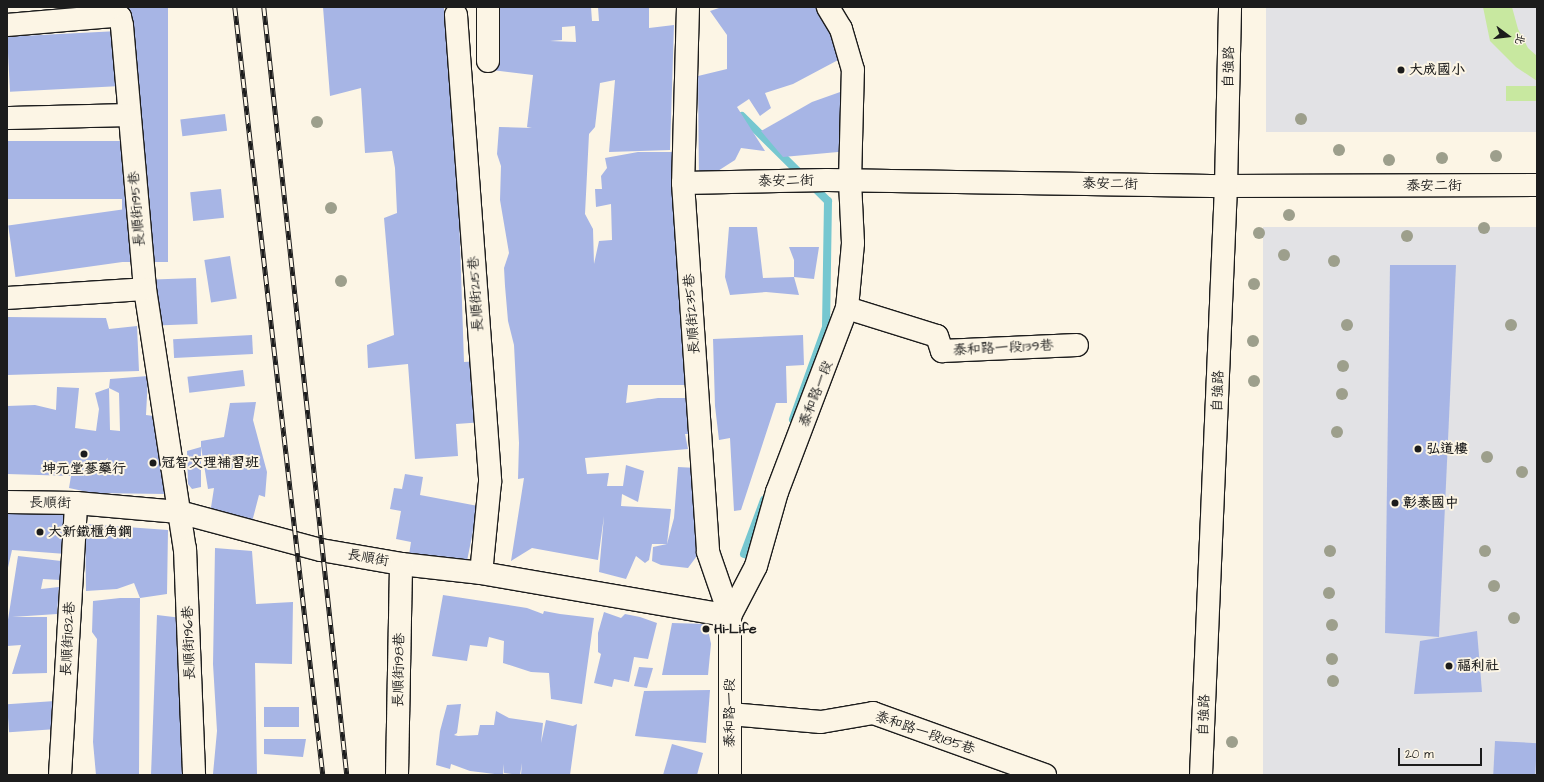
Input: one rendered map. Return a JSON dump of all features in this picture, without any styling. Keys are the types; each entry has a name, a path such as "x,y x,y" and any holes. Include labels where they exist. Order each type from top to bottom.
{"street":[{"path":"488,7 488,61"},
{"name":"長順街235巷","path":"688,7 683,183 708,552 730,616"},
{"name":"泰和路一段","path":"730,775 730,616 756,566 777,492 847,308 853,243 850,181 853,70 841,29 828,7"},
{"name":"自強路","path":"1201,775 1226,186 1230,7"},
{"name":"長順街215巷","path":"456,15 490,482 481,573"},
{"name":"長順街195巷","path":"7,25 120,17 145,289 179,512"},
{"path":"7,118 129,116"},
{"name":"泰安二街","path":"683,183 827,180 1226,186 1537,185"},
{"path":"7,298 145,289"},
{"name":"泰和路一段139巷","path":"847,308 937,336 942,351 1077,345"},
{"name":"長順街","path":"7,502 76,503 179,512 321,550 401,564 481,573 730,616"},
{"name":"長順街182巷","path":"60,775 76,503"},
{"name":"長順街196巷","path":"179,512 185,549 194,775"},
{"name":"長順街198巷","path":"397,775 401,564"},
{"name":"泰和路一段185巷","path":"730,714 821,722 873,713 1045,775"}],"shaded area":[{"name":"大成國小","path":"1266,7 1537,7 1537,132 1266,132"},
{"name":"彰泰國中","path":"1263,227 1537,227 1537,775 1263,775"}],"green space":[{"path":"1483,7 1512,7 1518,29 1528,48 1537,56 1537,81 1516,67 1490,41"},
{"path":"1506,86 1537,86 1537,101 1506,101"}],"building":[{"path":"122,7 168,7 168,262 122,262"},
{"path":"323,7 444,7 458,183 464,362 480,361 484,422 456,424 458,456 415,459 408,364 368,368 367,345 394,335 384,218 397,213 395,168 392,151 365,153 361,88 330,96"},
{"path":"500,7 591,7 592,21 599,21 598,7 649,7 649,28 674,25 670,150 609,152 615,80 600,83 595,127 589,134 585,214 593,229 594,264 599,241 612,240 611,204 596,207 595,189 602,189 601,176 607,168 605,158 638,152 674,152 691,385 628,385 626,403 658,398 693,398 694,434 685,434 688,449 585,458 587,474 609,473 607,486 623,486 626,465 644,471 638,502 622,494 621,506 671,509 667,544 652,544 649,560 645,563 636,556 626,579 599,572 604,516 598,560 532,548 511,561 524,478 518,479 519,443 514,345 508,321 504,268 509,253 500,200 501,166 497,154 499,127 532,128 527,127 533,75 492,70 499,58","holes":["575,26 576,42 550,41 562,40 562,27"]},
{"path":"722,7 829,7 840,59 793,84 765,93 771,108 760,116 749,99 737,107 765,151 741,148 735,160 699,183 698,76 727,69 727,35 710,11"},
{"path":"118,31 121,86 10,92 7,37"},
{"path":"857,86 849,151 783,157 761,131 812,102"},
{"path":"225,114 227,131 182,136 180,119"},
{"path":"7,141 122,141 122,199 7,199"},
{"path":"221,189 224,218 193,221 190,192"},
{"path":"133,208 140,259 15,277 8,226"},
{"path":"729,227 757,227 763,278 794,277 799,295 766,292 730,295 725,277"},
{"path":"789,247 819,247 814,279 794,277 794,260"},
{"path":"230,256 237,298 211,303 204,260"},
{"name":"弘道樓","path":"1390,265 1456,265 1439,637 1385,633"},
{"path":"196,278 198,324 156,325 154,279"},
{"path":"7,317 106,318 109,329 137,326 139,371 7,375"},
{"path":"252,335 253,354 174,358 173,339"},
{"path":"803,335 804,365 786,366 787,403 776,403 741,510 734,511 730,438 719,440 715,406 713,339"},
{"path":"243,370 245,386 189,393 187,377"},
{"path":"148,376 146,415 161,417 166,494 92,493 69,488 71,476 7,474 7,406 35,405 56,410 57,387 79,388 75,428 96,431 99,409 95,393 109,388 110,379","holes":["109,388 119,393 120,431 110,430"]},
{"path":"256,402 253,420 267,472 265,497 259,495 252,522 238,516 210,514 214,488 208,489 201,441 224,437 230,403"},
{"path":"201,447 201,487 192,489 188,484 187,451"},
{"path":"678,467 697,468 702,549 688,568 661,565 652,561 653,547 667,544 674,518"},
{"path":"405,474 423,477 420,495 478,506 466,566 409,555 411,542 396,539 401,511 390,509 394,488 402,489"},
{"path":"70,511 66,554 12,550 7,572 7,513"},
{"path":"85,524 168,530 167,594 140,598 134,583 117,589 86,591"},
{"path":"215,548 252,551 256,604 293,602 292,664 255,663 257,774 213,774 217,731 213,664"},
{"path":"18,556 61,561 60,580 43,579 41,589 59,587 57,614 12,617 47,617 47,673 12,674 21,645 7,646 7,626"},
{"path":"443,595 527,608 543,614 544,611 594,618 582,704 551,699 549,673 531,672 503,663 504,641 489,637 487,647 470,645 467,661 432,656"},
{"path":"120,598 140,598 139,775 96,775 93,742 97,639 92,632 93,601"},
{"path":"604,612 621,618 625,614 640,617 657,623 648,659 634,657 629,682 614,679 612,687 594,683 601,654 598,652 598,633"},
{"path":"157,615 182,618 184,775 151,775"},
{"path":"672,623 707,624 711,644 708,675 662,675"},
{"name":"福利社","path":"1477,631 1482,692 1414,694 1420,641"},
{"path":"639,667 653,668 647,688 634,686"},
{"path":"710,690 706,743 635,736 644,691"},
{"path":"55,701 57,729 9,732 7,704"},
{"path":"461,704 457,733 454,735 458,736 478,735 480,725 494,725 496,711 509,718 543,723 541,743 546,720 573,726 577,724 570,775 521,775 522,763 520,775 504,773 504,764 503,775 470,771 451,764 450,769 436,765 440,731 447,705"},
{"path":"264,707 299,707 299,727 264,727"},
{"path":"264,739 306,739 303,757 264,754"},
{"path":"1495,741 1537,743 1535,775 1493,775"},
{"path":"672,744 703,753 697,775 663,775"}],"waterway":[{"path":"742,116 828,201 826,327 793,419"},
{"path":"744,554 764,500"}],"railway":[{"path":"235,7 323,775"},
{"path":"264,7 347,775"}],"place":[{"name":"大成國小","path":"1401,70"},
{"name":"弘道樓","path":"1418,449"},
{"name":"坤元堂蔘藥行","path":"84,454"},
{"name":"冠智文理補習班","path":"153,463"},
{"name":"彰泰國中","path":"1395,503"},
{"name":"大新鐵櫃角鋼","path":"40,532"},
{"name":"Hi-Life","path":"706,629"},
{"name":"福利社","path":"1449,666"}]}
